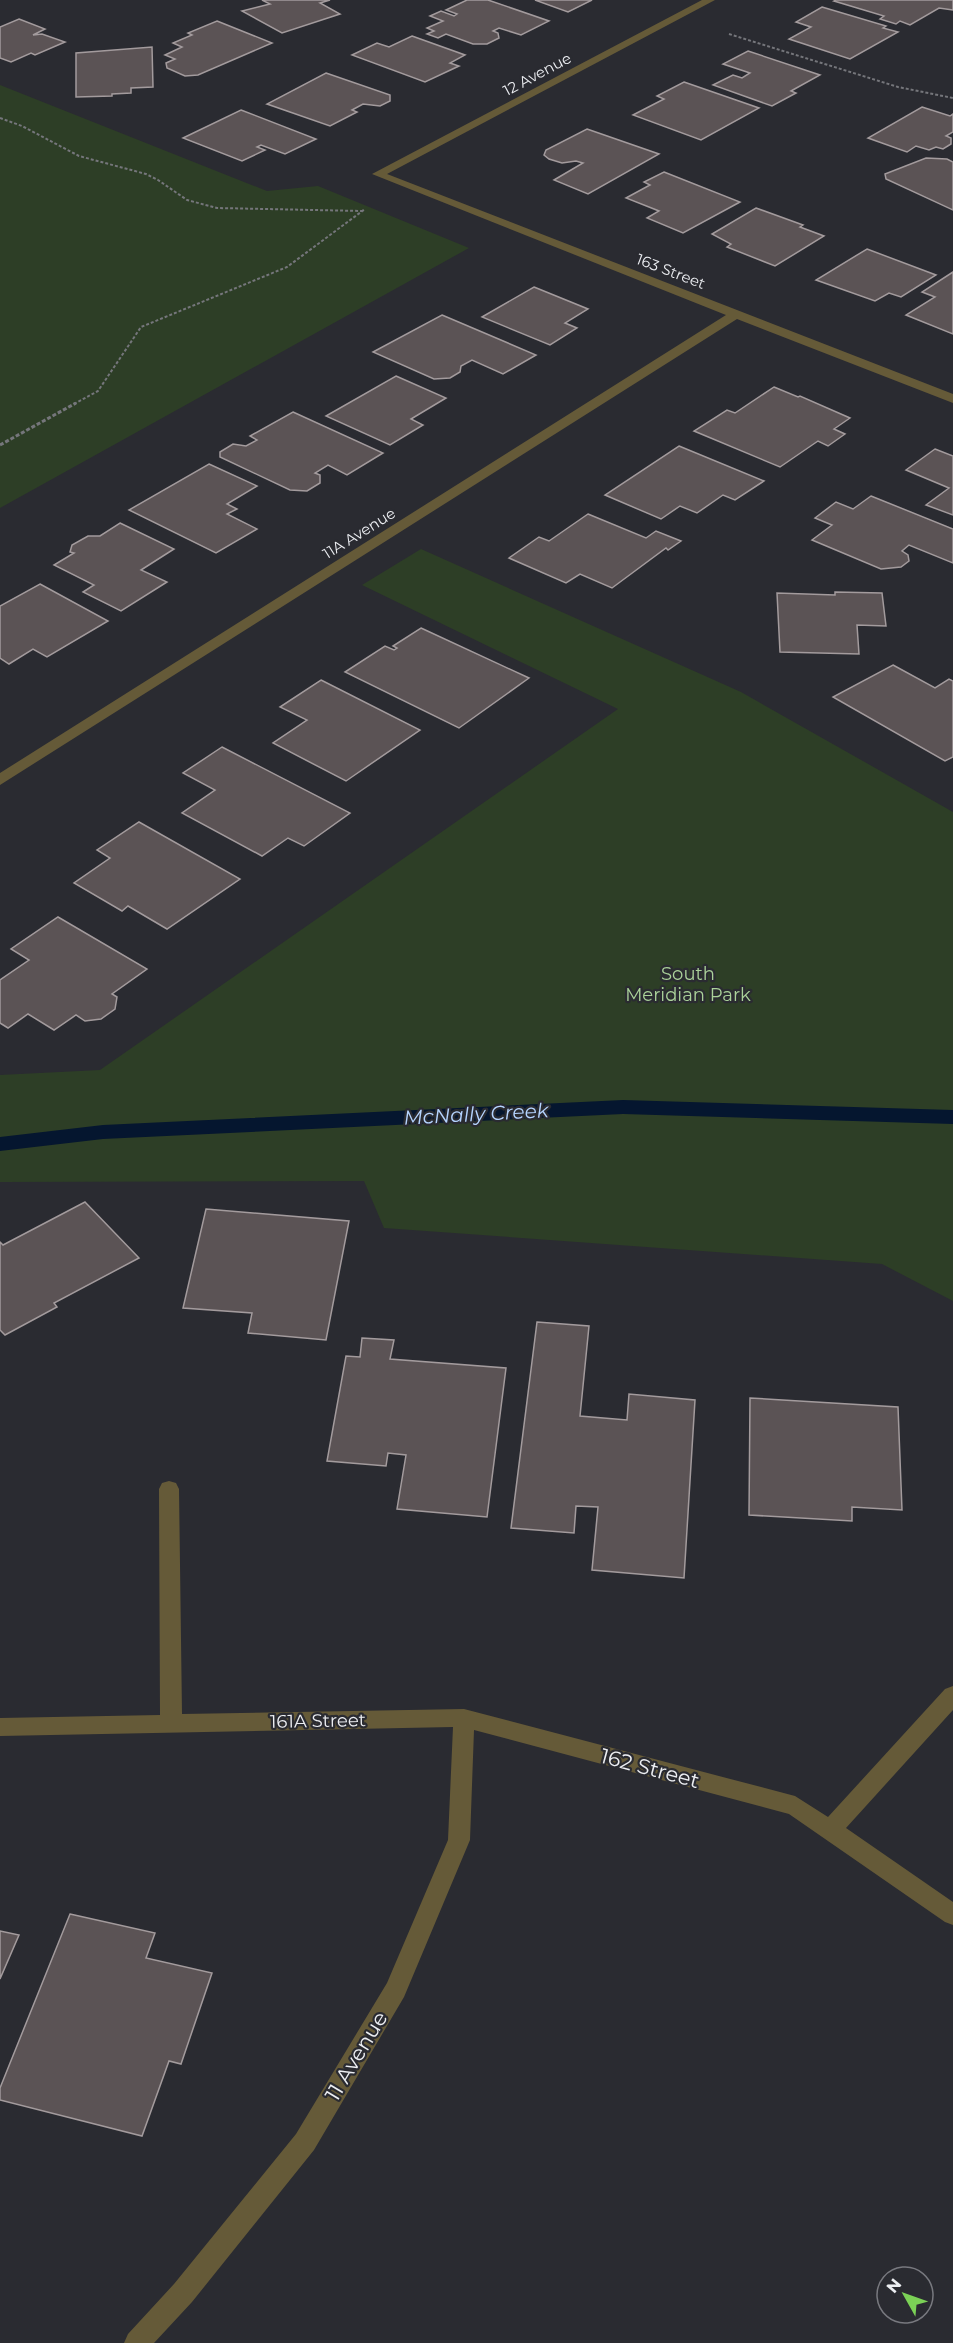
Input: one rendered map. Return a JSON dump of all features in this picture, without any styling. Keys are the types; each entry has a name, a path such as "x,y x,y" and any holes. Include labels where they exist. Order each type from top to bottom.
{"street":[{"name":"12 Avenue","path":"378,174 710,0"},
{"name":"163 Street","path":"378,174 953,399"},
{"name":"11A Avenue","path":"0,780 736,314"},
{"path":"169,1489 171,1724"},
{"path":"830,1830 953,1695"},
{"name":"161A Street","path":"0,1727 464,1718"},
{"name":"162 Street","path":"464,1718 795,1806 953,1915"},
{"name":"11 Avenue","path":"137,2343 183,2293 305,2142 396,1989 459,1840 464,1718"}],"path":[{"path":"677,17 898,87 953,98"},
{"path":"0,118 21,123 78,156 110,167 137,171 157,179 180,197 196,204 217,208 363,211"},
{"path":"0,445 98,391 141,327 287,267 370,206"}],"green space":[{"path":"0,85 267,191 318,186 469,248 0,508"},
{"name":"South Meridian Park","path":"421,549 741,692 953,812 953,1301 882,1264 384,1228 364,1181 0,1182 0,1075 100,1070 618,709 362,585"}],"building":[{"path":"262,0 330,0 320,3 340,14 282,33 242,11 270,4"},
{"path":"467,0 488,0 549,21 521,35 499,28 493,31 498,33 499,38 487,44 473,44 446,34 438,38 427,34 434,31 427,28 443,21 430,16 441,11 454,16 457,14 446,10"},
{"path":"535,0 592,0 568,12"},
{"path":"953,0 953,10 939,8 910,25 900,21 896,24 880,19 884,16 834,1"},
{"path":"822,7 886,26 883,28 898,32 850,59 789,39 811,27 796,22"},
{"path":"19,19 45,29 33,35 42,34 65,42 11,62 0,58 0,27"},
{"path":"217,21 272,43 198,75 185,76 167,68 166,63 175,59 165,55 182,47 173,43 192,35 188,33"},
{"path":"412,36 465,55 450,63 459,66 425,82 352,55 377,43 389,47"},
{"path":"152,47 153,87 131,88 131,93 112,94 112,96 76,97 76,53"},
{"path":"748,51 820,75 791,91 796,93 772,106 713,85 733,75 742,78 750,73 723,64"},
{"path":"326,73 390,95 390,101 380,106 363,104 352,110 357,112 330,126 267,104"},
{"path":"684,82 759,108 701,140 633,115 664,99 657,96"},
{"path":"922,107 950,116 953,114 953,132 946,136 951,138 951,144 943,149 936,147 929,150 916,146 907,152 868,138"},
{"path":"241,110 316,139 285,154 261,145 257,147 265,150 242,161 183,138"},
{"path":"587,129 659,154 588,194 554,180 583,163 576,161 562,163 544,155 546,150"},
{"path":"926,158 947,159 953,162 953,210 886,179 885,174"},
{"path":"664,172 740,202 683,233 647,218 659,211 626,198 650,185 644,182"},
{"path":"756,208 803,225 800,227 824,236 775,266 727,247 731,244 712,234"},
{"path":"867,249 936,275 901,297 889,293 875,301 816,280"},
{"path":"953,272 953,334 906,315 935,297 922,292"},
{"path":"534,287 588,309 565,323 577,328 550,345 482,317"},
{"path":"442,315 536,355 503,374 472,360 461,366 460,372 450,378 434,379 373,352"},
{"path":"396,376 446,398 411,419 423,425 390,445 326,416"},
{"path":"774,387 850,418 834,429 845,434 828,446 818,441 780,467 694,431 727,410 735,413"},
{"path":"293,412 383,453 347,475 328,465 315,473 320,475 320,483 307,491 290,490 220,457 220,452 233,444 246,446 257,440 250,436"},
{"path":"679,446 764,481 735,500 723,495 697,513 680,506 661,519 605,495"},
{"path":"935,449 953,456 953,515 926,505 949,488 906,470"},
{"path":"209,464 257,486 227,504 237,509 227,514 257,529 216,553 129,510"},
{"path":"871,496 953,529 953,563 909,545 902,551 908,555 909,561 901,567 881,569 812,540 832,525 815,518 836,502 853,509"},
{"path":"588,514 646,538 656,531 681,541 668,550 666,548 612,588 580,574 566,583 509,558 539,537 549,541"},
{"path":"120,523 174,549 141,570 167,582 121,611 83,592 94,585 54,565 74,553 70,552 72,545 88,536 100,536"},
{"path":"40,584 108,621 47,657 33,649 9,664 0,658 0,606"},
{"path":"835,592 882,593 886,626 857,625 859,654 780,652 777,593 835,595"},
{"path":"421,628 529,678 459,728 345,672 385,646 394,650 397,648 393,646"},
{"path":"893,665 935,688 949,679 953,681 953,757 945,761 833,697"},
{"path":"321,680 420,730 346,781 273,743 307,720 280,707"},
{"path":"222,747 350,813 304,846 288,838 262,856 182,813 215,790 183,773"},
{"path":"139,822 240,879 167,929 128,906 122,911 74,883 110,858 97,850"},
{"path":"58,917 147,969 112,994 117,997 115,1009 101,1019 85,1021 76,1015 54,1030 28,1014 8,1028 0,1023 0,980 29,960 11,949"},
{"path":"85,1202 139,1258 54,1303 57,1307 5,1335 0,1330 0,1242 3,1245"},
{"path":"206,1209 349,1221 326,1340 248,1333 252,1313 183,1308"},
{"path":"537,1322 589,1326 580,1416 627,1420 629,1394 695,1400 684,1578 592,1570 598,1507 576,1506 574,1533 511,1528"},
{"path":"362,1338 394,1340 390,1359 506,1368 487,1517 397,1509 406,1455 388,1453 386,1466 327,1461 346,1356 360,1357"},
{"path":"750,1398 898,1407 902,1510 852,1507 852,1521 749,1515"},
{"path":"70,1914 155,1933 146,1958 212,1973 181,2064 169,2061 142,2136 0,2100 0,2088"},
{"path":"0,1931 19,1935 0,1979"}],"waterway":[{"name":"McNally Creek","path":"0,1144 103,1132 623,1107 953,1117"}]}
